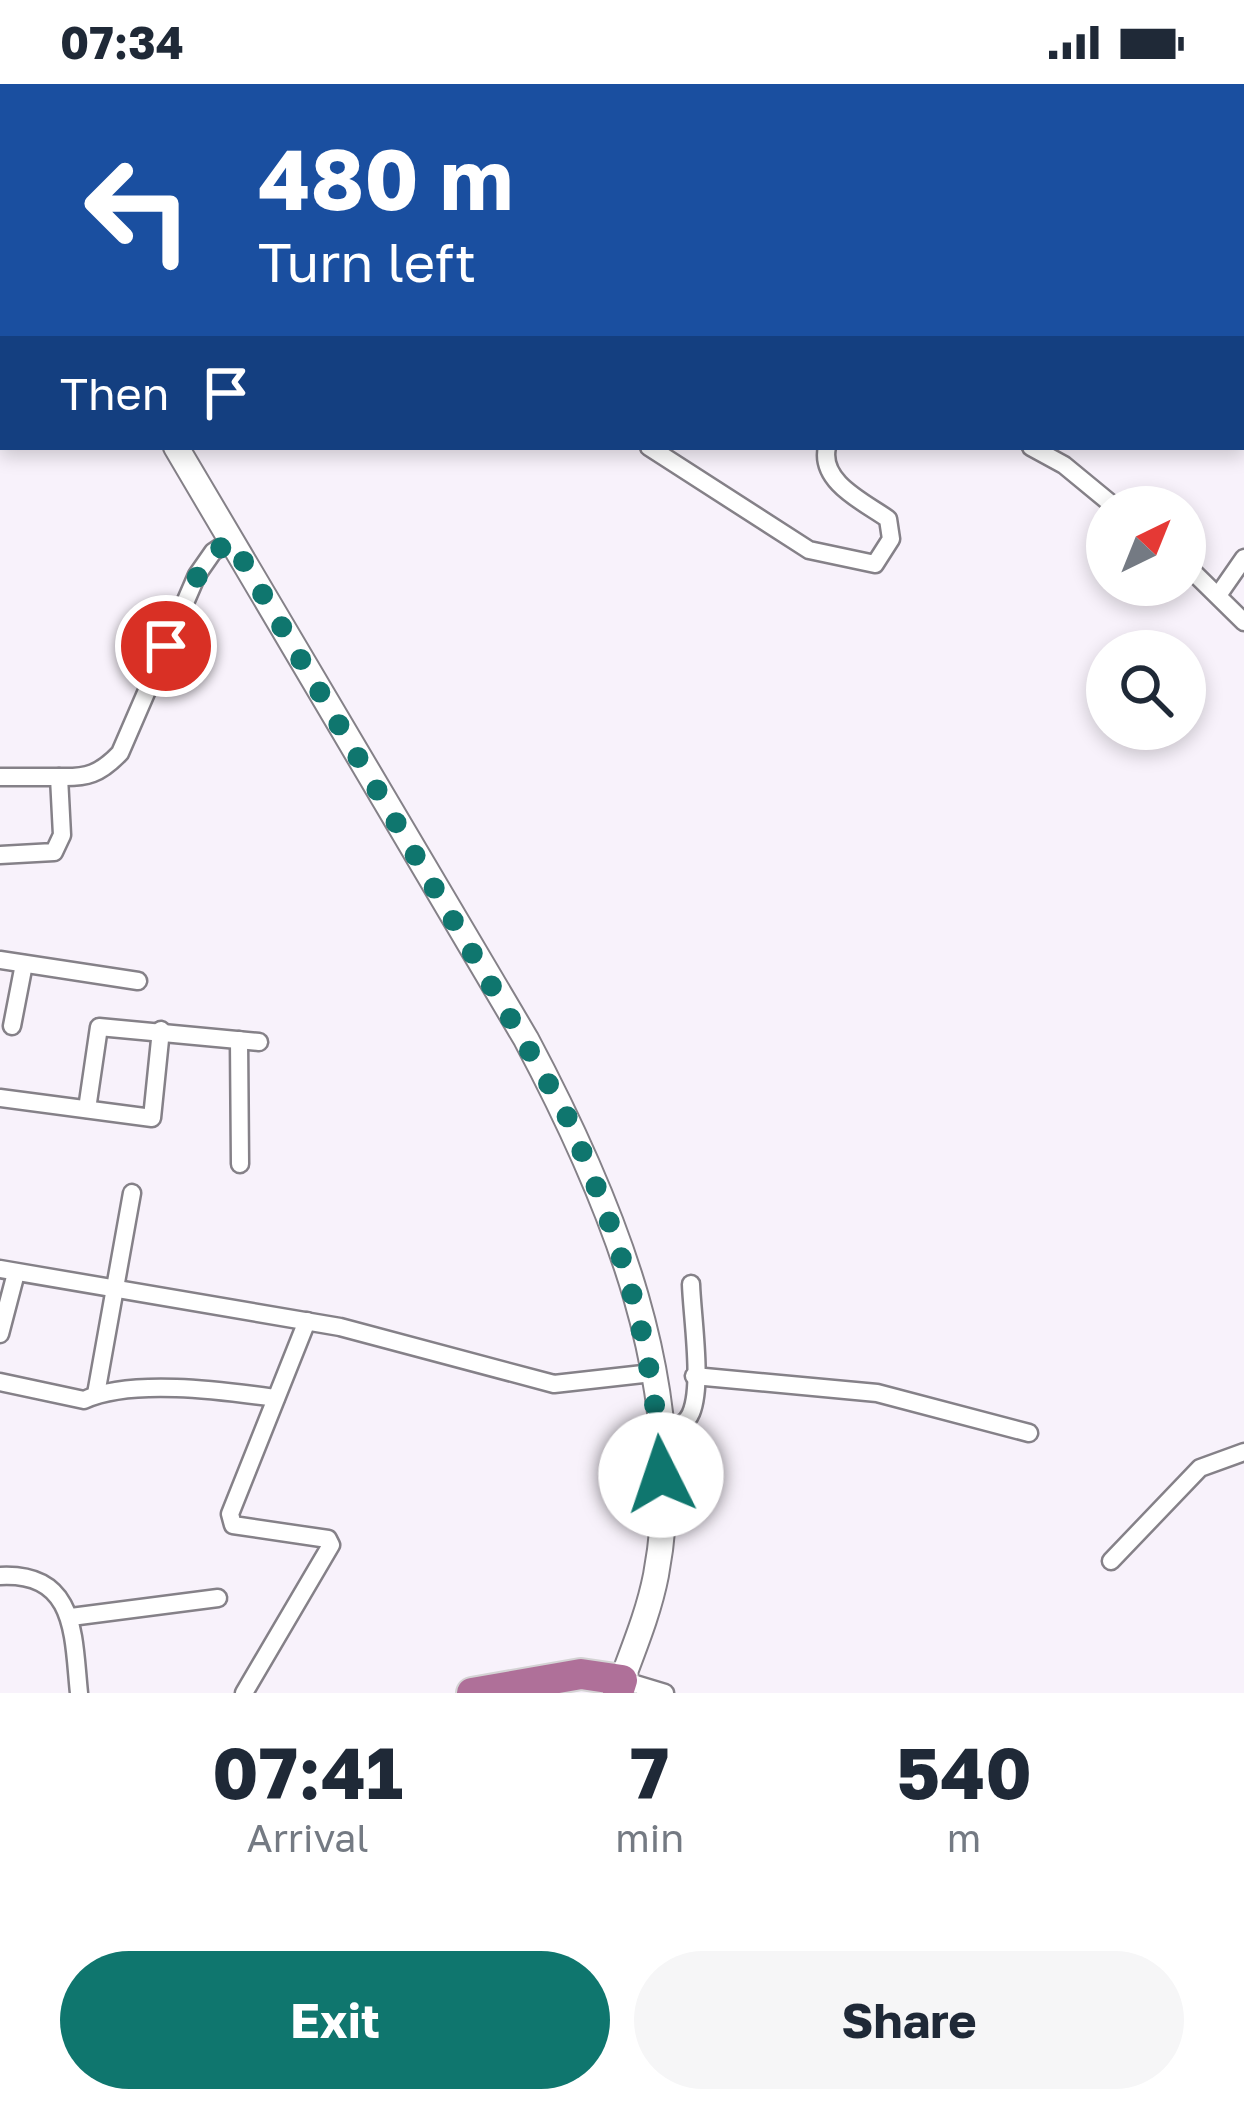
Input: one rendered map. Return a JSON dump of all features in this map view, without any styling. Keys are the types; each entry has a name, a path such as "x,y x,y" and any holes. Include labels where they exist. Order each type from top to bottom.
{"highway":[{"path":"472,1693 581,1674 620,1686"}],"main road":[{"path":"178,450 565,1112 622,1250 652,1373 662,1517 657,1570 646,1615 620,1686"}],"street":[{"path":"654,450 809,550 875,564 891,539 888,519 837,482 826,464 827,450"},
{"path":"1036,450 1090,486"},
{"path":"0,777 102,772 120,753 197,575 213,552 231,540"},
{"path":"1219,594 1244,558"},
{"path":"1206,583 1244,622"},
{"path":"0,855 55,852 61,844 59,777"},
{"path":"0,960 138,981"},
{"path":"12,1026 25,964"},
{"path":"87,1109 99,1027 249,1041 239,1164"},
{"path":"0,1097 152,1118 161,1030"},
{"path":"97,1394 132,1193"},
{"path":"0,1334 8,1271 307,1321 554,1384 652,1373"},
{"path":"659,1434 682,1424 691,1414 691,1284"},
{"path":"244,1693 331,1545 328,1539 233,1525 230,1514 307,1321"},
{"path":"694,1376 877,1393 1029,1433"},
{"path":"0,1382 84,1400 97,1394 218,1391 276,1398"},
{"path":"1111,1561 1200,1468 1244,1452"},
{"path":"0,1576 23,1575 41,1582 71,1617 79,1693"},
{"path":"71,1617 218,1598"},
{"path":"620,1686 665,1693"}],"route":[{"path":"166,646 197,575 213,552 231,540 565,1112 603,1199 643,1321 661,1475"}]}
